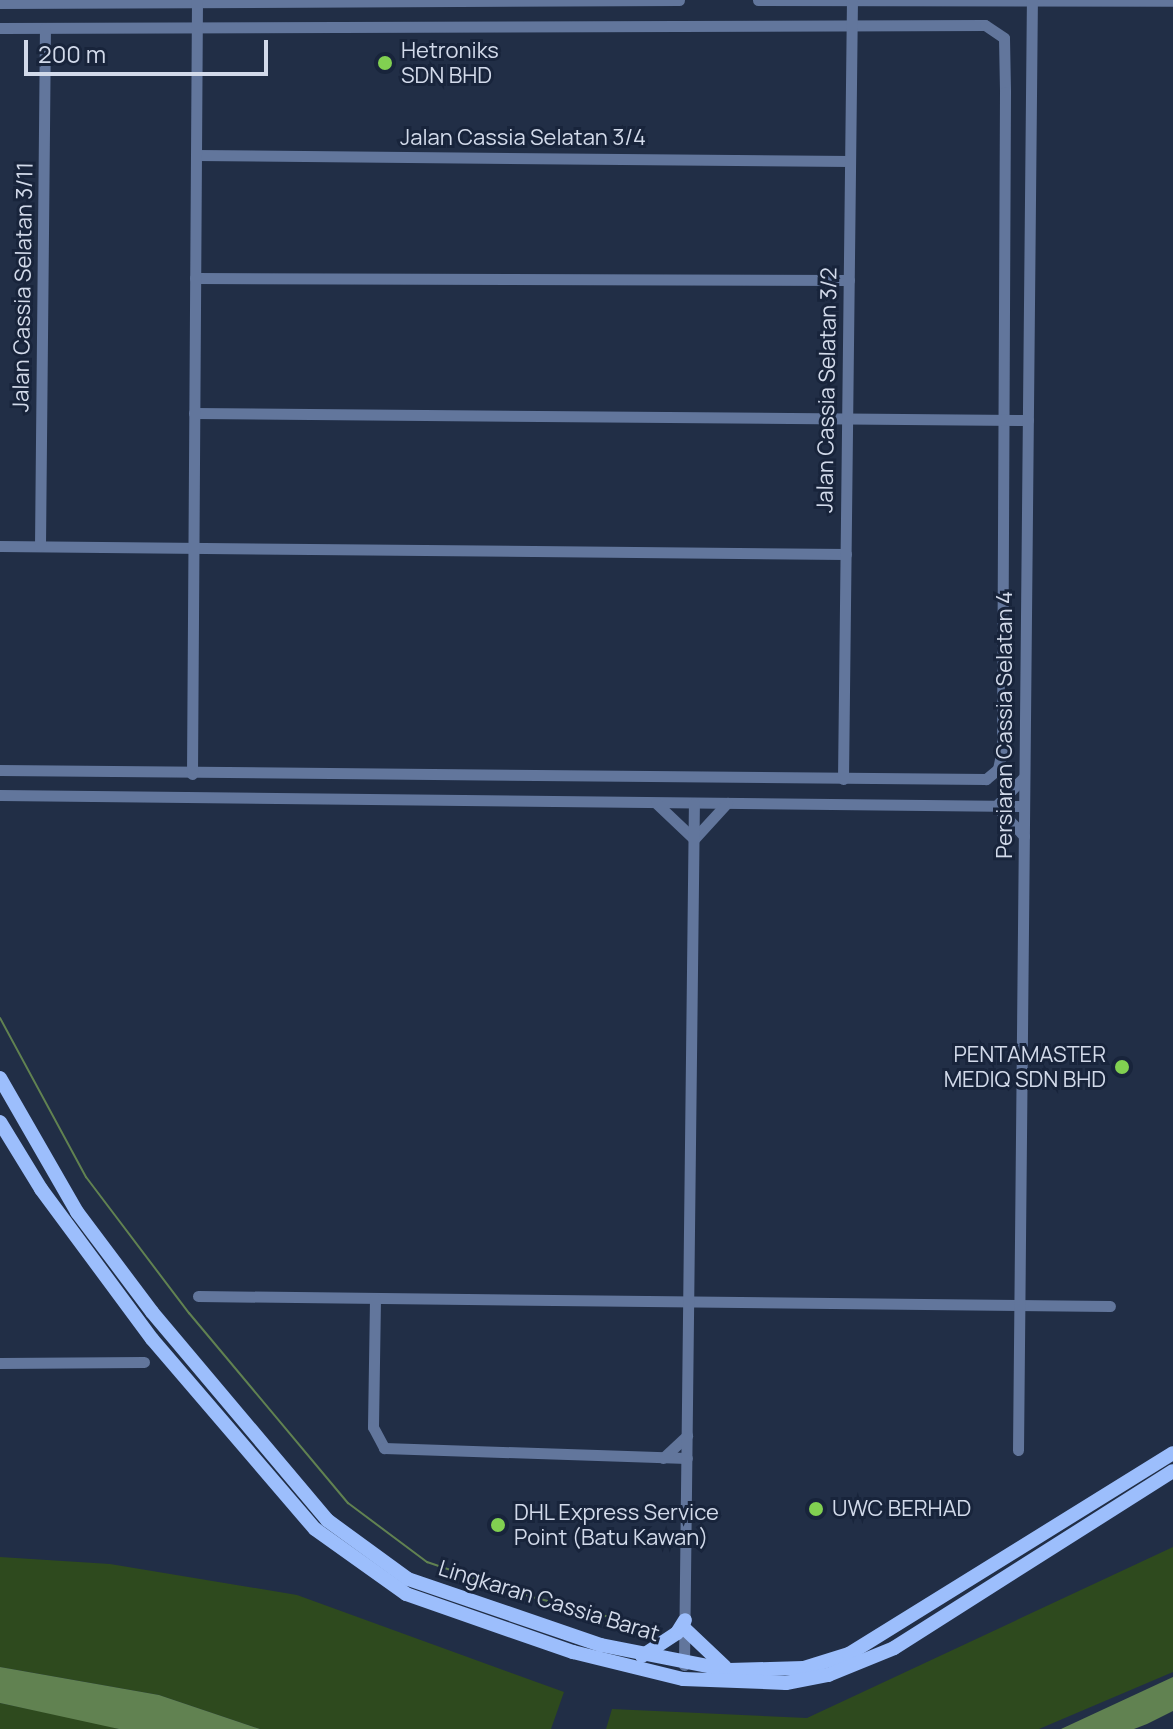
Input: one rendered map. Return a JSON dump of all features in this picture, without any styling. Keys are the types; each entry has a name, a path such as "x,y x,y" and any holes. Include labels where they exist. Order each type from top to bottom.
{"main road":[{"name":"Lingkaran Cassia Barat","path":"0,1078 77,1212 152,1312 327,1520 408,1579 642,1656 729,1670 804,1668 876,1641 1173,1453"},
{"name":"Lingkaran Cassia Barat","path":"1,1125 41,1189 152,1339 315,1529 406,1594 573,1652 683,1679 786,1683 828,1675 894,1648 1173,1471"},
{"path":"642,1656 677,1633 685,1624 729,1670"}],"street":[{"path":"0,3 679,0"},
{"path":"758,0 1173,1"},
{"name":"Persiaran Cassia Selatan 4","path":"1018,1450 1032,0"},
{"name":"Jalan Cassia Selatan 3/2","path":"843,779 852,1"},
{"path":"1012,1 1032,28 1051,1"},
{"path":"192,774 197,2"},
{"path":"0,28 985,25 1004,38 998,769 986,779 0,770"},
{"name":"Jalan Cassia Selatan 3/11","path":"40,546 45,28"},
{"name":"Jalan Cassia Selatan 3/4","path":"196,155 850,161"},
{"path":"195,278 849,280"},
{"path":"194,413 1028,420"},
{"path":"0,546 846,554"},
{"path":"996,806 1025,776"},
{"path":"0,795 1024,806"},
{"path":"656,803 694,839"},
{"path":"684,1665 692,1303 694,803"},
{"path":"694,839 727,803"},
{"path":"996,806 1024,836"},
{"path":"198,1296 1110,1306"},
{"path":"375,1299 373,1427 384,1448 687,1458"},
{"path":"0,1363 144,1362"},
{"path":"664,1458 687,1436"},
{"path":"664,1458 687,1479"}],"shaded area":[{"path":"1173,1547 1173,1672 1039,1729 606,1729 612,1709 807,1718"},
{"path":"0,1557 110,1564 297,1595 564,1692 551,1729 260,1729 159,1695 0,1667"},
{"path":"0,1667 159,1695 260,1729 119,1729 0,1703"},
{"path":"1173,1677 1173,1711 1147,1724 1134,1729 1061,1729"},
{"path":"0,1703 97,1723 119,1729 0,1729"}],"waterway":[{"path":"0,1018 86,1177 189,1313 348,1503 427,1562 521,1594 632,1623"}],"place":[{"name":"Hetroniks SDN BHD","path":"385,63"},
{"name":"PENTAMASTER MEDIQ SDN BHD","path":"1122,1067"},
{"name":"UWC BERHAD","path":"816,1509"},
{"name":"DHL Express Service Point (Batu Kawan)","path":"498,1525"}]}
